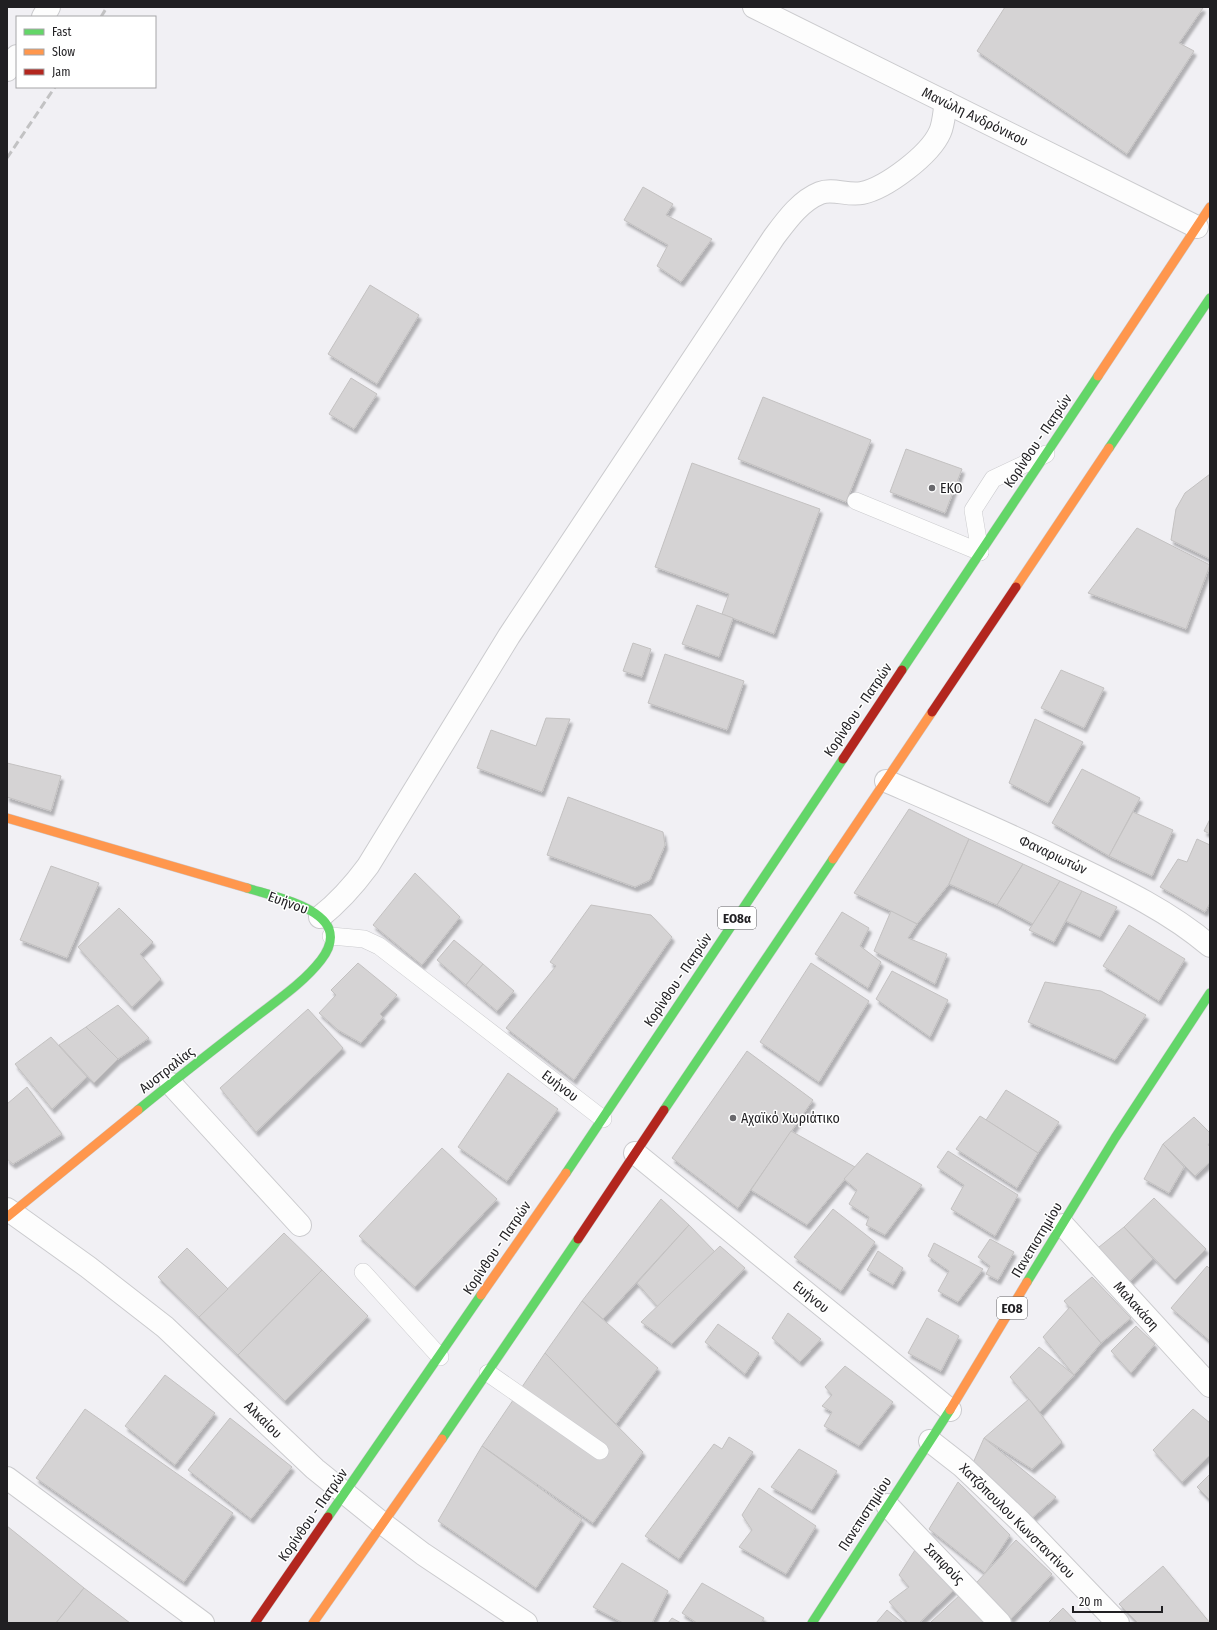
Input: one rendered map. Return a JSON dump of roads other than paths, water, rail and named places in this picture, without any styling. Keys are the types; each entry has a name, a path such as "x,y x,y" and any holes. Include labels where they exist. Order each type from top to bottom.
{"main road":[{"name":"Κορίνθου - Πατρών","path":"255,1623 603,1119 1210,207"},
{"path":"312,1623 488,1372 1210,298"},
{"name":"Ευήνου","path":"7,818 287,900 320,917 326,923 331,936"},
{"name":"Αυστραλίας","path":"9,1213 170,1084 262,1013 308,974 327,953 331,943 331,936"},
{"name":"Πανεπιστημίου","path":"812,1623 950,1410 1115,1138 1210,993"}],"street":[{"path":"44,16 49,7"},
{"name":"Μανώλη Ανδρόνικου","path":"754,7 1197,227"},
{"path":"7,70 16,57"},
{"path":"320,917 349,890 368,866 509,636 774,237 796,211 811,198 822,192 862,193 890,181 915,162 935,141 942,126 946,102"},
{"name":"Φαναριωτών","path":"886,781 1022,840 1094,875 1163,912 1210,946"},
{"path":"170,1084 300,1225"},
{"name":"Ευήνου","path":"635,1153 950,1410"},
{"name":"Αλκαίου","path":"9,1213 88,1267 165,1327 315,1469 382,1523 423,1554 526,1623"},
{"name":"Μαλακάση","path":"1063,1225 1210,1386"},
{"name":"Χατζόπουλου Κωνσταντίνου","path":"930,1441 962,1466 1021,1522 1118,1623"},
{"path":"7,1478 203,1623"},
{"name":"Σαπφούς","path":"888,1505 1000,1623"}],"lane":[{"path":"980,552 973,510 992,479 1046,454"},
{"path":"856,501 980,552"},
{"name":"Ευήνου","path":"331,936 364,939 379,946 603,1119"},
{"path":"363,1272 440,1357"},
{"path":"488,1372 600,1451"}],"railway":[{"path":"102,16 107,7"},
{"path":"7,158 54,88"}],"place":[{"name":"EKO","path":"932,488"},
{"name":"Αχαϊκό Χωριάτικο","path":"733,1118"}]}
